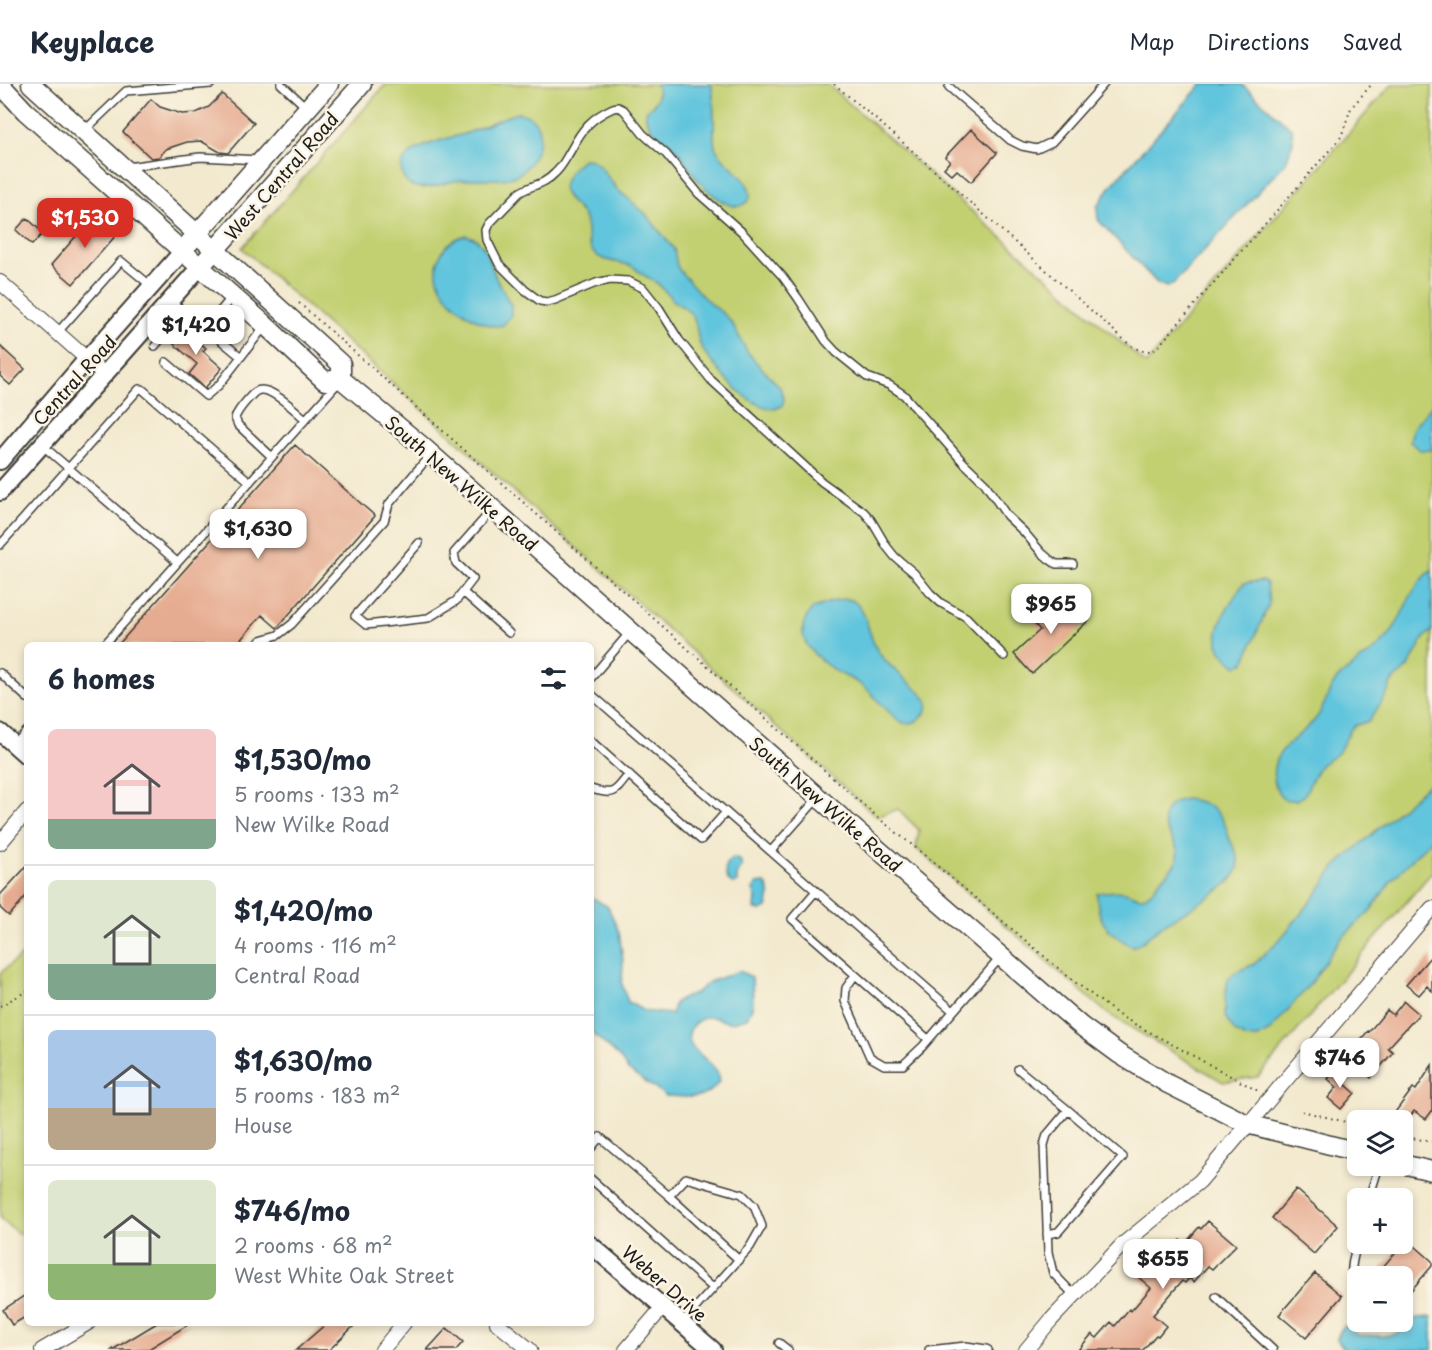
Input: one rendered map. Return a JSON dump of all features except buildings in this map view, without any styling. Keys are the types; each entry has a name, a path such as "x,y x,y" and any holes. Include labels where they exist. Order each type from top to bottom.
{"main road":[{"name":"South New Wilke Road","path":"0,84 25,111 325,381 341,379 431,454 819,798 1081,1026 1119,1054 1168,1084 1247,1124 1347,1149"},
{"name":"South New Wilke Road","path":"31,84 341,364 341,379"},
{"name":"West Central Road","path":"183,252 329,84"},
{"name":"West Central Road","path":"200,267 362,84"},
{"path":"1413,1167 1432,1171"}],"street":[{"name":"Central Road","path":"0,461 183,252"},
{"name":"Central Road","path":"0,492 200,267"},
{"path":"0,282 105,375"},
{"path":"0,732 21,750"},
{"path":"0,843 24,815"},
{"path":"1026,1350 1122,1245 1200,1180 1432,908"},
{"name":"Weber Drive","path":"594,1248 712,1350"},
{"path":"626,1350 663,1307"},
{"path":"42,1350 83,1326"},
{"path":"382,1350 402,1326"},
{"path":"501,1326 530,1350"}],"lane":[{"path":"83,132 132,84"},
{"path":"126,90 211,84"},
{"path":"281,84 308,109"},
{"path":"949,87 1010,140 1022,147 1037,149 1052,142 1104,84"},
{"path":"1004,656 970,621 941,603 930,593 914,573 891,552 864,512 814,475 711,380 643,288 628,281 610,280 596,283 555,300 545,302 535,298 507,278 488,240 486,233 489,224 519,193 542,184 554,175 576,140 593,119 607,114 616,107 626,112 643,134 666,154 699,194 734,223 780,274 831,348 861,373 872,380 890,385 904,395 963,462 984,482 1007,516 1035,540 1046,556 1052,562 1060,565 1073,564"},
{"path":"122,167 200,157 262,160"},
{"path":"57,333 121,261 152,287"},
{"path":"206,328 232,296"},
{"path":"170,301 240,357"},
{"path":"154,346 184,312"},
{"path":"166,362 206,396 219,385 266,326"},
{"path":"107,642 341,379"},
{"path":"0,545 139,389 142,389 249,482"},
{"path":"272,457 238,425 235,418 243,405 255,392 267,391 306,419"},
{"path":"42,445 177,562"},
{"path":"259,642 278,635 292,624 384,521 389,504 431,454"},
{"path":"419,543 355,616 366,625 428,618 456,601 473,579 456,563 454,553 493,509"},
{"path":"463,592 509,633"},
{"path":"594,674 631,631"},
{"path":"0,674 24,695"},
{"path":"594,697 953,1011"},
{"path":"594,744 701,840 726,812"},
{"path":"594,790 608,794 615,791 629,774"},
{"path":"771,851 819,798"},
{"path":"816,891 792,920 928,1039"},
{"path":"855,975 846,988 845,1000 870,1058 884,1065 903,1065 1000,957"},
{"path":"1018,1069 1123,1157 1058,1232 1047,1234"},
{"path":"1068,1110 1047,1135 1044,1146 1047,1234 1053,1273 1075,1296"},
{"path":"594,1144 600,1137 738,1259"},
{"path":"669,1196 686,1178 742,1194 754,1206 762,1226 750,1247 682,1323"},
{"path":"594,1182 713,1288"},
{"path":"1216,1297 1274,1350"},
{"path":"779,1343 788,1350"},
{"path":"929,1350 966,1346 988,1350"}],"path":[{"path":"834,84 1130,345 1146,352 1156,349 1341,137 1352,108 1372,84"},
{"path":"299,304 878,818 1071,979 1120,1016 1256,1090"},
{"path":"0,1006 24,993"},
{"path":"1302,1111 1347,1122"},
{"path":"1413,1138 1432,1142"}],"green space":[{"path":"386,84 827,84 1146,364 1392,84 1432,84 1432,872 1258,1077 1223,1082 1108,1014 916,848 919,830 898,809 877,817 242,248"},
{"path":"24,953 24,1232 19,1234 0,1219 0,973"}],"water":[{"path":"656,84 711,84 714,102 715,146 720,155 747,184 750,198 745,204 731,205 716,197 698,180 677,150 649,126 646,114 657,98"},
{"path":"1202,84 1241,84 1292,129 1293,142 1286,162 1168,287 1158,284 1098,220 1097,207 1111,186"},
{"path":"518,113 529,116 536,123 539,141 531,161 517,175 502,179 456,181 425,187 413,186 404,179 402,167 406,158 413,151"},
{"path":"584,159 592,160 599,165 617,189 645,213 674,249 680,271 703,297 727,317 747,351 780,387 784,399 782,406 771,408 760,405 735,388 705,353 691,314 657,283 632,266 606,260 593,252 589,244 584,217 563,188 570,171"},
{"path":"466,235 476,239 484,247 497,280 511,305 511,316 503,325 490,325 468,315 452,301 440,284 437,264 441,254 452,242"},
{"path":"1432,405 1432,450 1420,450 1410,442 1413,428"},
{"path":"1432,570 1432,631 1424,638 1408,667 1391,683 1388,692 1369,721 1351,729 1338,753 1321,764 1304,796 1297,800 1285,800 1277,791 1274,779 1276,759 1281,751 1317,717 1336,680 1373,651 1392,631 1418,584"},
{"path":"1262,581 1267,584 1269,604 1244,663 1237,666 1220,649 1218,632 1220,623 1244,583"},
{"path":"844,599 852,601 860,608 879,653 926,699 927,710 917,720 911,723 900,721 863,686 835,671 819,659 805,642 803,628 812,610"},
{"path":"1432,781 1432,839 1391,881 1371,910 1338,942 1312,982 1270,1031 1258,1038 1246,1038 1235,1032 1225,1017 1228,979 1236,972 1254,964 1281,938 1313,899 1335,867"},
{"path":"1185,799 1201,802 1218,813 1237,854 1238,868 1231,880 1219,890 1155,931 1142,943 1130,946 1105,925 1098,908 1097,893 1122,891 1141,897 1151,892 1172,868 1178,854 1164,823 1165,812 1174,802"},
{"path":"733,858 740,860 742,867 737,875 737,883 732,884 727,877 726,864"},
{"path":"765,883 769,898 767,908 761,911 755,909 756,898 753,890 757,884"},
{"path":"594,899 608,907 619,932 623,961 622,984 628,1002 644,1011 671,1014 675,1002 697,992 709,982 739,971 752,977 753,1005 747,1018 729,1022 707,1017 690,1029 689,1037 694,1049 718,1074 720,1081 711,1091 701,1096 666,1096 628,1070 619,1057 594,1035"},
{"path":"1432,1317 1432,1350 1345,1350 1337,1339 1344,1326 1347,1327 1347,1332 1355,1332 1358,1335 1382,1336 1398,1332 1413,1332 1413,1320 1416,1318"}]}
